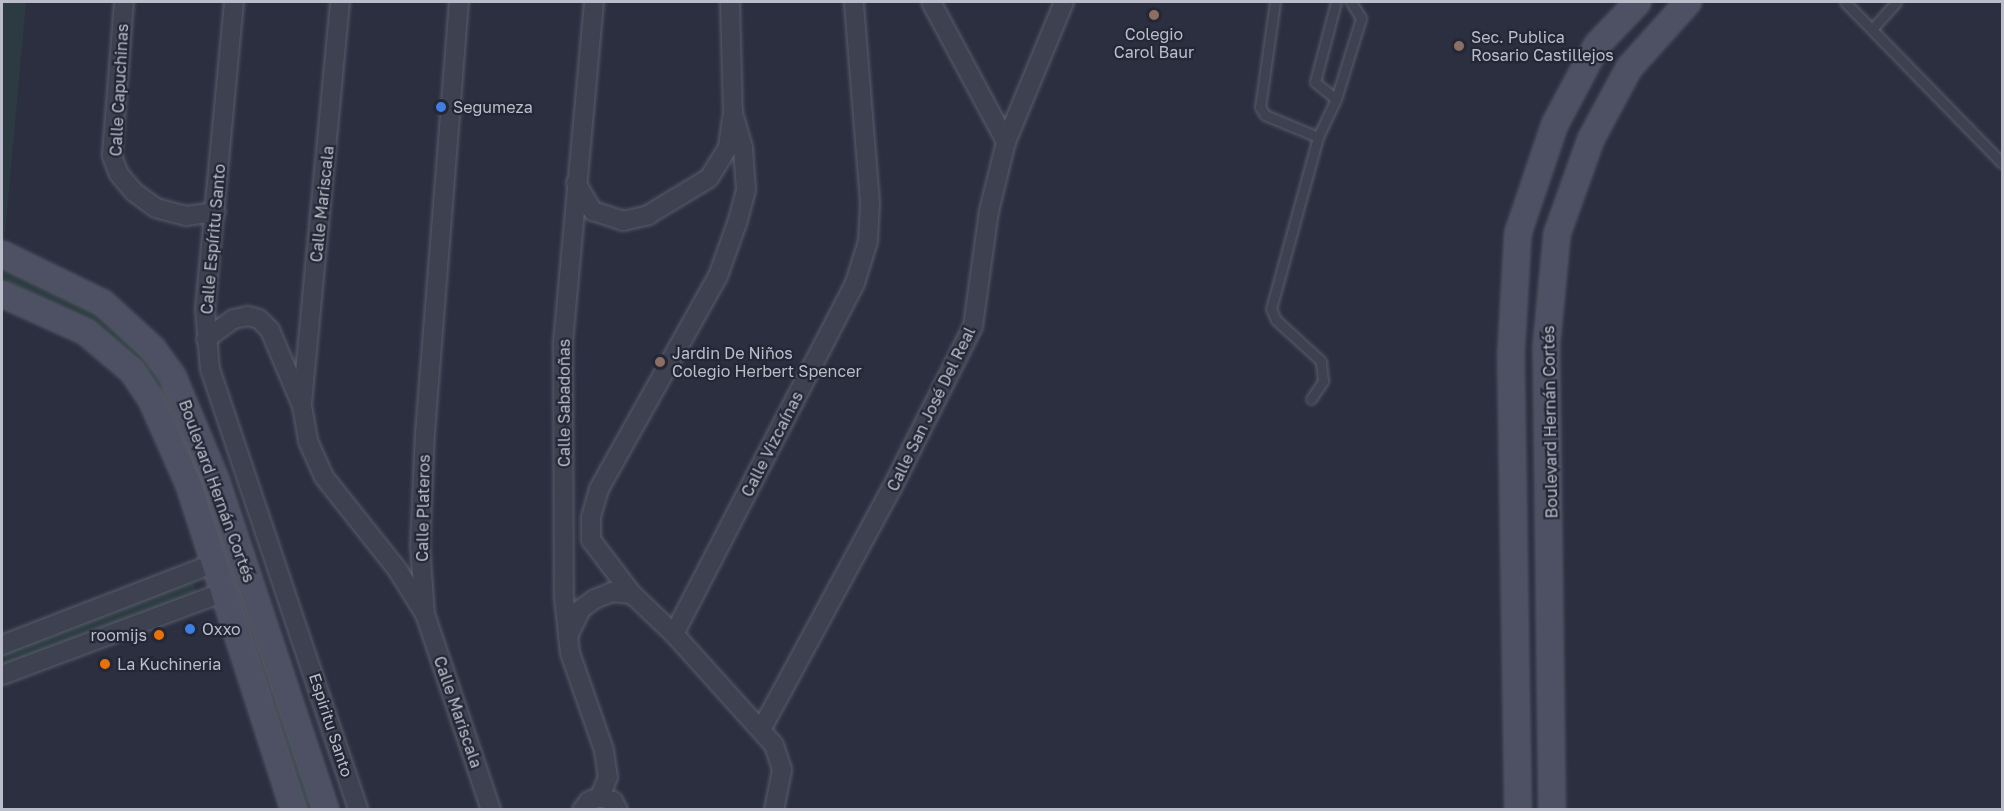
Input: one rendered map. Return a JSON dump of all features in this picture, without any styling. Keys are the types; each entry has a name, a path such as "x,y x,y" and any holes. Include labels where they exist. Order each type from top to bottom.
{"main road":[{"path":"1518,810 1516,528 1511,353 1518,233 1555,124 1597,45 1638,2"},
{"name":"Boulevard Hernán Cortés","path":"1552,810 1551,526 1546,349 1557,234 1591,139 1629,68 1688,2"},
{"name":"Boulevard Hernán Cortés","path":"2,254 103,303 153,349 173,377 216,480 326,810"},
{"name":"Boulevard Hernán Cortés","path":"2,294 86,332 132,371 151,399 177,457 214,563 294,810"},
{"path":"1515,488 1550,486"},
{"path":"1516,528 1551,526"}],"street":[{"name":"Calle Capuchinas","path":"124,2 112,156 119,174 134,192 156,208 186,216 216,212"},
{"name":"Calle Espíritu Santo","path":"234,2 205,310 206,339 210,369 304,641"},
{"name":"Calle Mariscala","path":"302,406 340,2"},
{"name":"Calle Plateros","path":"425,614 420,546 425,433 459,2"},
{"name":"Calle Sabadoñas","path":"594,2 563,344 568,638 604,750 608,777 600,797"},
{"path":"576,183 593,211 623,221 648,215 709,178 728,147 733,113 730,2"},
{"name":"Calle Vizcaínas","path":"674,634 855,283 868,241 870,203 854,2"},
{"path":"931,2 1006,142"},
{"name":"Calle San José Del Real","path":"762,728 892,488 973,326 989,211 1006,142 1064,2"},
{"path":"733,113 743,148 746,190 737,223 718,276 599,489 591,517 591,540 632,594 674,634 762,728 774,745 782,770 774,810"},
{"name":"Calle Plateros","path":"206,339 234,319 259,319 270,330 302,406 308,441 324,477 398,569 425,614"},
{"path":"24,666 8,643 214,563"},
{"path":"2,675 224,592"},
{"path":"568,638 581,609 595,599 612,592 632,594"},
{"name":"Calle Mariscala","path":"425,614 491,810"},
{"name":"Espiritu Santo","path":"304,641 358,810"},
{"path":"582,810 589,801 600,797 613,801 618,810"}],"lane":[{"path":"1275,2 1260,107 1265,115 1318,137"},
{"path":"1336,2 1316,82 1336,99"},
{"path":"1311,399 1323,381 1321,361 1276,320 1271,309 1318,137 1336,99 1361,18 1352,2"},
{"path":"1845,2 2002,163"},
{"path":"1872,29 1896,2"}],"shaded area":[{"path":"2,2 26,2 3,255 2,254"},
{"path":"2,260 98,305 168,376 325,809 299,809 195,481 85,321 2,278"},
{"path":"191,577 197,593 2,671 2,652"}],"place":[{"name":"Colegio Carol Baur","path":"1154,15"},
{"name":"Sec. Publica Rosario Castillejos","path":"1459,46"},
{"name":"Segumeza","path":"441,107"},
{"name":"Jardin De Niños Colegio Herbert Spencer","path":"660,362"},
{"name":"Oxxo","path":"190,629"},
{"name":"roomijs","path":"159,635"},
{"name":"La Kuchineria","path":"105,664"}]}
